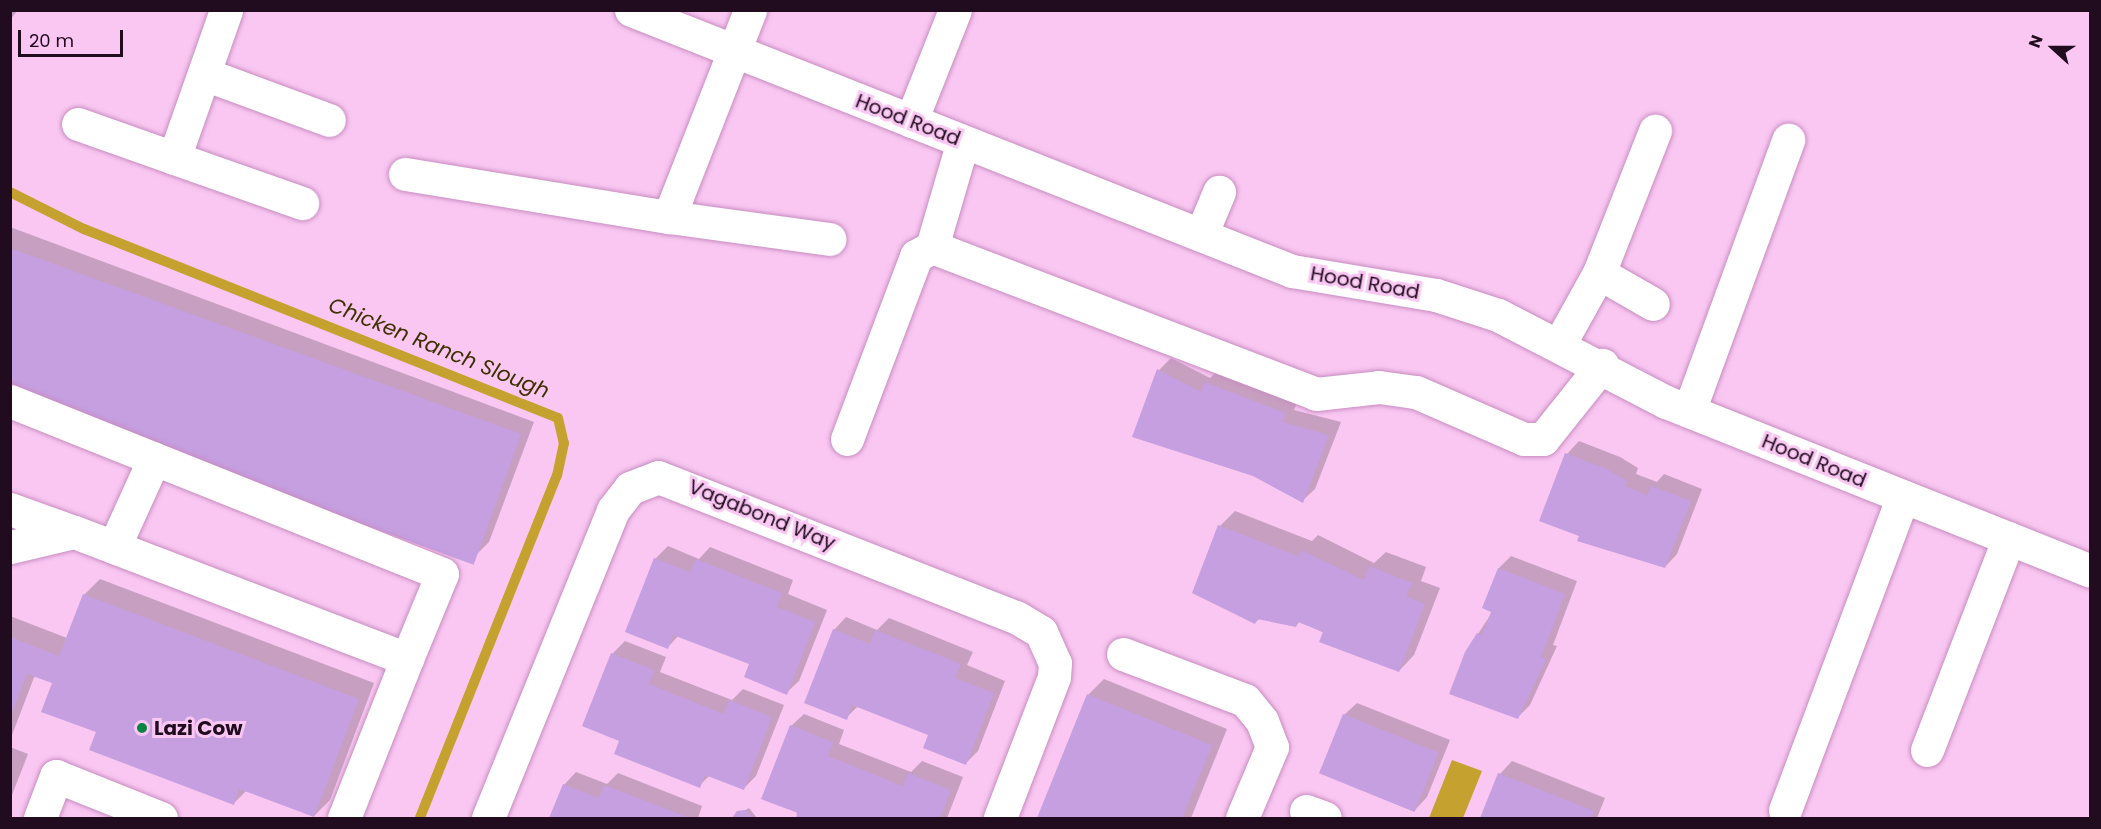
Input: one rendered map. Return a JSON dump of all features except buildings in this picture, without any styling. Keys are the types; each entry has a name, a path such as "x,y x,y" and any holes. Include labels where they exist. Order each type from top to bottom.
{"street":[{"path":"174,158 226,10"},
{"name":"Hood Road","path":"632,10 1292,271 1436,295 1560,343 1689,411 2090,570"},
{"path":"669,217 732,50 750,10"},
{"path":"910,121 955,10"},
{"path":"204,74 329,120"},
{"path":"78,124 302,203"},
{"path":"1560,343 1599,273 1655,131"},
{"path":"1689,411 1788,140"},
{"path":"847,439 916,256 932,247 963,141"},
{"path":"405,174 669,217 830,239"},
{"path":"1201,235 1219,192"},
{"path":"932,247 1316,394 1379,387 1416,392 1524,439 1543,439 1602,365"},
{"path":"1599,273 1653,304"},
{"path":"10,401 442,574 406,659 344,819"},
{"path":"114,547 154,459"},
{"name":"Vagabond Way","path":"488,819 613,510 630,488 658,477 1016,617 1041,632 1055,663 1054,677 1000,819"},
{"path":"1785,810 1903,496"},
{"path":"10,509 406,659"},
{"path":"10,547 75,532"},
{"path":"1927,750 2009,538"},
{"path":"1123,654 1245,700 1262,721 1272,747 1242,819"},
{"path":"39,819 57,776 161,819"}],"shaded area":[{"path":"1452,760 1482,771 1463,818 1429,818"}],"waterway":[{"name":"Chicken Ranch Slough","path":"10,192 84,229 558,418 564,443 557,475 420,818"}],"place":[{"name":"Lazi Cow","path":"142,728"}]}
